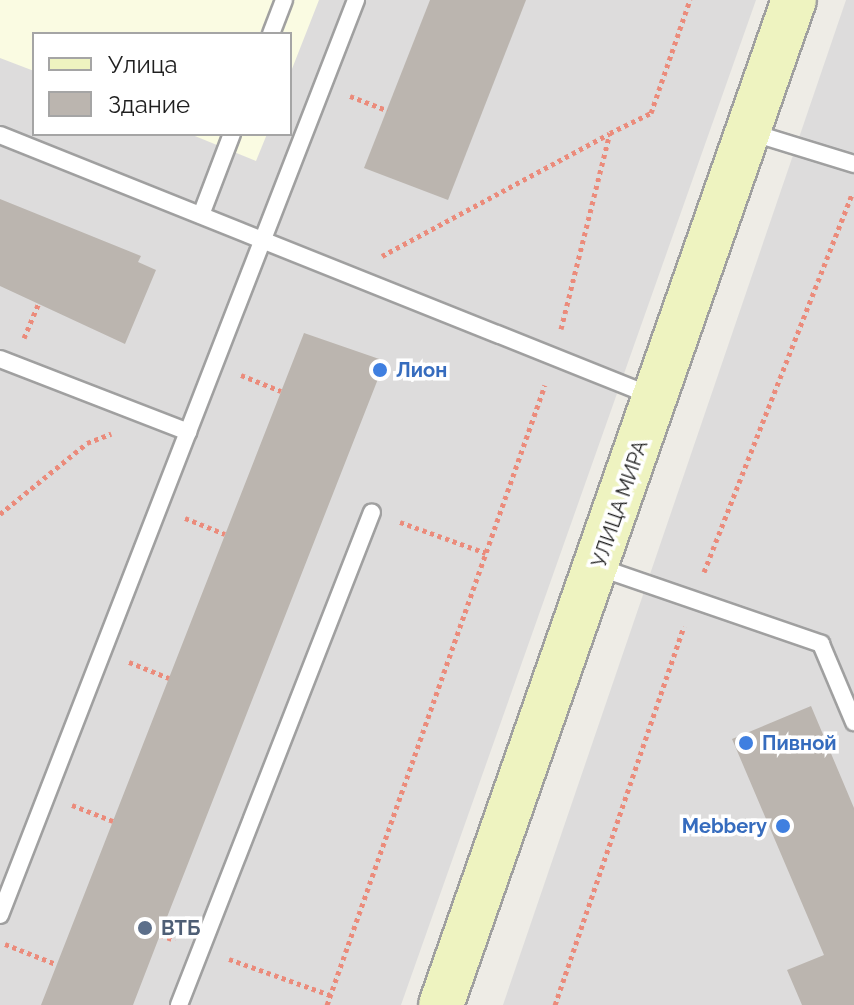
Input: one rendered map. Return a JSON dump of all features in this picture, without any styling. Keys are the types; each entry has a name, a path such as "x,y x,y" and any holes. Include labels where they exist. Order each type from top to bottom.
{"main road":[{"name":"УЛИЦА МИРА","path":"441,1005 598,567 794,0"}],"lane":[{"path":"272,32 284,0"},
{"path":"0,915 356,0"},
{"path":"749,132 854,164"},
{"path":"0,135 657,398"},
{"path":"201,215 231,136"},
{"path":"6,362 188,432"},
{"path":"179,1005 372,512"},
{"path":"598,567 821,644 854,722"}],"path":[{"path":"349,274 651,113 690,0"},
{"path":"323,85 387,110"},
{"path":"327,1005 555,357 610,133"},
{"path":"6,362 39,302"},
{"path":"214,365 281,391"},
{"path":"0,514 87,443 153,418"},
{"path":"158,508 225,534"},
{"path":"372,512 486,553"},
{"path":"103,651 169,678"},
{"path":"47,795 113,821"},
{"path":"160,935 330,995"},
{"path":"0,942 56,964"}],"shaded area":[{"path":"0,0 756,0 401,1005 0,1005"},
{"path":"0,0 319,0 292,69 292,32 32,32 32,70 0,58"},
{"path":"846,0 854,0 854,1005 503,1005"},
{"path":"195,136 266,136 256,161"}],"building":[{"path":"430,0 526,0 448,200 364,168"},
{"path":"0,199 141,256 138,262 156,270 125,344 0,286"},
{"path":"304,333 385,361 133,1005 41,1005"},
{"path":"811,706 854,808 854,1005 802,1005 787,970 824,955 732,739"}],"place":[{"name":"Лион","path":"380,370"},
{"name":"Пивной","path":"746,743"},
{"name":"Mebbery","path":"783,826"},
{"name":"ВТБ","path":"145,928"}]}
